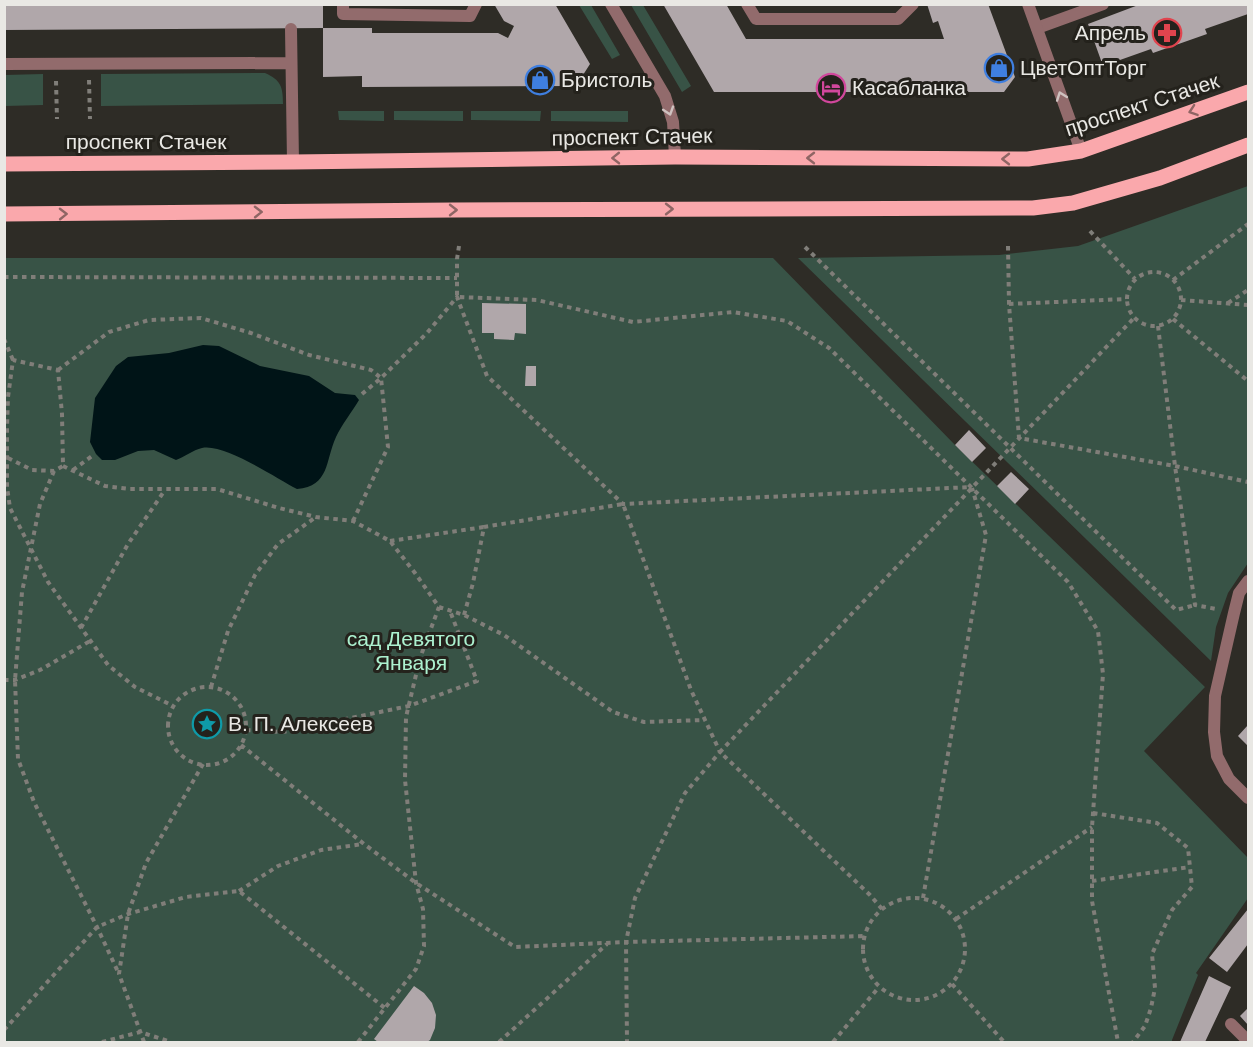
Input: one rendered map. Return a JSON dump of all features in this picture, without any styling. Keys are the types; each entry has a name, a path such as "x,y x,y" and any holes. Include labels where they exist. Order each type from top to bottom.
{"main road":[{"name":"проспект Стачек","path":"4,164 675,157 1028,159 1081,150 1248,92"},
{"path":"4,214 1033,208 1073,203 1160,178 1248,145"}],"street":[{"path":"343,4 343,14 470,16 476,4"},
{"path":"611,4 664,96 673,122 675,157"},
{"path":"747,4 756,20 898,19 913,5"},
{"path":"1028,4 1081,150"},
{"path":"1037,28 1103,4"},
{"path":"291,29 293,162"},
{"path":"4,64 291,63"},
{"path":"1248,581 1239,593 1215,696 1214,732 1217,756 1229,779 1248,798"},
{"path":"1231,1024 1248,1041"}],"path":[{"path":"1173,280 1248,224"},
{"path":"1090,231 1135,279"},
{"path":"459,246 457,297 486,376 623,504 691,690 720,752 882,909"},
{"path":"1008,246 1009,304 1019,438"},
{"path":"805,247 1176,610 1195,604 1234,613"},
{"path":"1159,272 1173,280 1178,286 1181,300 1173,319 1166,324 1149,326 1134,318 1126,299 1130,285 1135,279 1142,274 1159,272"},
{"path":"4,277 457,278"},
{"path":"1227,303 1248,290"},
{"path":"362,394 427,333 457,297"},
{"path":"457,297 537,300 633,322 733,312 787,321 829,348 1068,582 1098,631 1103,674 1092,827 1092,901 1118,1042"},
{"path":"1009,304 1126,299"},
{"path":"1181,300 1248,305"},
{"path":"13,360 58,370 109,332 149,320 201,318 251,333 309,355 371,370 381,378 388,447 353,521"},
{"path":"627,1042 626,942 635,898 685,792 720,752 971,487 1134,318"},
{"path":"1173,319 1248,381"},
{"path":"1158,326 1195,604"},
{"path":"4,339 13,360 6,427 7,487 10,508 48,582 108,665 135,687 173,706"},
{"path":"58,370 63,466"},
{"path":"1019,438 1175,466 1248,482"},
{"path":"72,470 92,456"},
{"path":"8,458 32,470 54,471 63,466"},
{"path":"63,466 105,486 130,489 217,489 316,517 353,521 390,541 439,607 464,615 504,635 613,712 644,722 704,720"},
{"path":"54,471 40,504 22,592 15,680 18,759 34,802 119,974 144,1042"},
{"path":"390,541 623,504 971,487"},
{"path":"923,898 986,535 971,487"},
{"path":"81,628 128,544 166,489"},
{"path":"212,687 228,631 255,574 278,544 316,517"},
{"path":"464,615 484,527"},
{"path":"358,1042 416,969 424,946 423,909 416,883 405,780 406,717 420,657 439,607"},
{"path":"246,730 283,732 409,706 477,681 450,610"},
{"path":"4,680 15,680 40,670 90,641"},
{"path":"200,687 223,690 241,707 245,718 246,730 241,745 234,754 214,764 190,761 172,743 168,731 168,719 173,706 189,691 200,687"},
{"path":"241,745 416,883 515,947 865,936"},
{"path":"119,974 128,914 146,863 202,764"},
{"path":"1093,813 1158,823 1188,848 1192,887 1172,910 1152,954 1155,988 1151,1008 1145,1026 1133,1042"},
{"path":"956,919 1092,827"},
{"path":"4,1030 97,927 128,914 186,897 239,891 278,866 321,850 364,844"},
{"path":"1092,881 1190,867"},
{"path":"239,891 386,1009"},
{"path":"906,897 923,898 936,902 956,919 964,934 966,952 962,969 952,984 940,994 925,1000 908,1000 892,996 879,987 869,974 864,958 863,942 868,926 877,912 882,909 906,897"},
{"path":"499,1042 608,943"},
{"path":"952,984 1004,1042"},
{"path":"833,1042 879,987"},
{"path":"102,1042 140,1032 171,1042"}],"green space":[{"path":"579,5 591,5 620,55 612,59"},
{"path":"631,5 643,5 691,86 682,92"},
{"path":"265,73 278,81 283,104 101,106 101,74"},
{"path":"43,74 43,105 5,106 5,75"},
{"path":"338,111 384,111 384,121 339,120"},
{"path":"394,111 463,111 463,121 394,120"},
{"path":"471,111 541,111 540,121 471,120"},
{"path":"551,111 628,111 628,122 551,121"},
{"path":"1248,186 1248,563 1228,593 1216,627 1211,661 798,258 999,255 1078,246"},
{"name":"сад Девятого Января","path":"5,258 773,258 955,445 1205,687 1144,751 1248,858 1248,898 1196,973 1198,975 1172,1042 5,1042"}],"shaded area":[{"path":"203,345 219,346 260,366 309,376 335,393 355,395 359,400 338,432 321,478 308,487 297,489 236,456 212,448 199,449 176,460 154,450 138,451 115,460 102,460 96,454 90,442 95,398 116,366 128,357 169,353"}],"building":[{"path":"4,4 323,4 323,28 4,30"},
{"path":"494,4 555,4 590,64 576,86 362,87 362,76 323,77 323,28 372,28 372,33 498,33 508,38 514,26 504,21"},
{"path":"663,4 726,4 746,39 944,39 938,21 933,23 927,4 988,4 1015,77 1004,92 714,92"},
{"path":"1141,4 1248,4 1248,14 1205,29 1207,34 1153,53 1151,49 1103,66 1088,24"},
{"path":"482,303 526,304 526,334 515,333 514,340 494,339 494,333 482,333"},
{"path":"526,366 536,366 536,386 525,386"},
{"path":"969,430 986,448 972,462 955,445"},
{"path":"1011,472 1029,489 1015,504 997,486"},
{"path":"1248,725 1248,746 1238,736"},
{"path":"1248,909 1248,944 1227,972 1209,958"},
{"path":"1209,976 1231,987 1205,1042 1180,1042"},
{"path":"414,986 432,1003 436,1015 435,1028 430,1040 427,1042 378,1042 374,1039"},
{"path":"1248,1008 1248,1025 1240,1016"}],"place":[{"name":"Апрель","path":"1167,33"},
{"name":"ЦветОптТорг","path":"999,68"},
{"name":"Бристоль","path":"540,80"},
{"name":"Касабланка","path":"831,88"},
{"name":"В. П. Алексеев","path":"207,724"}]}
